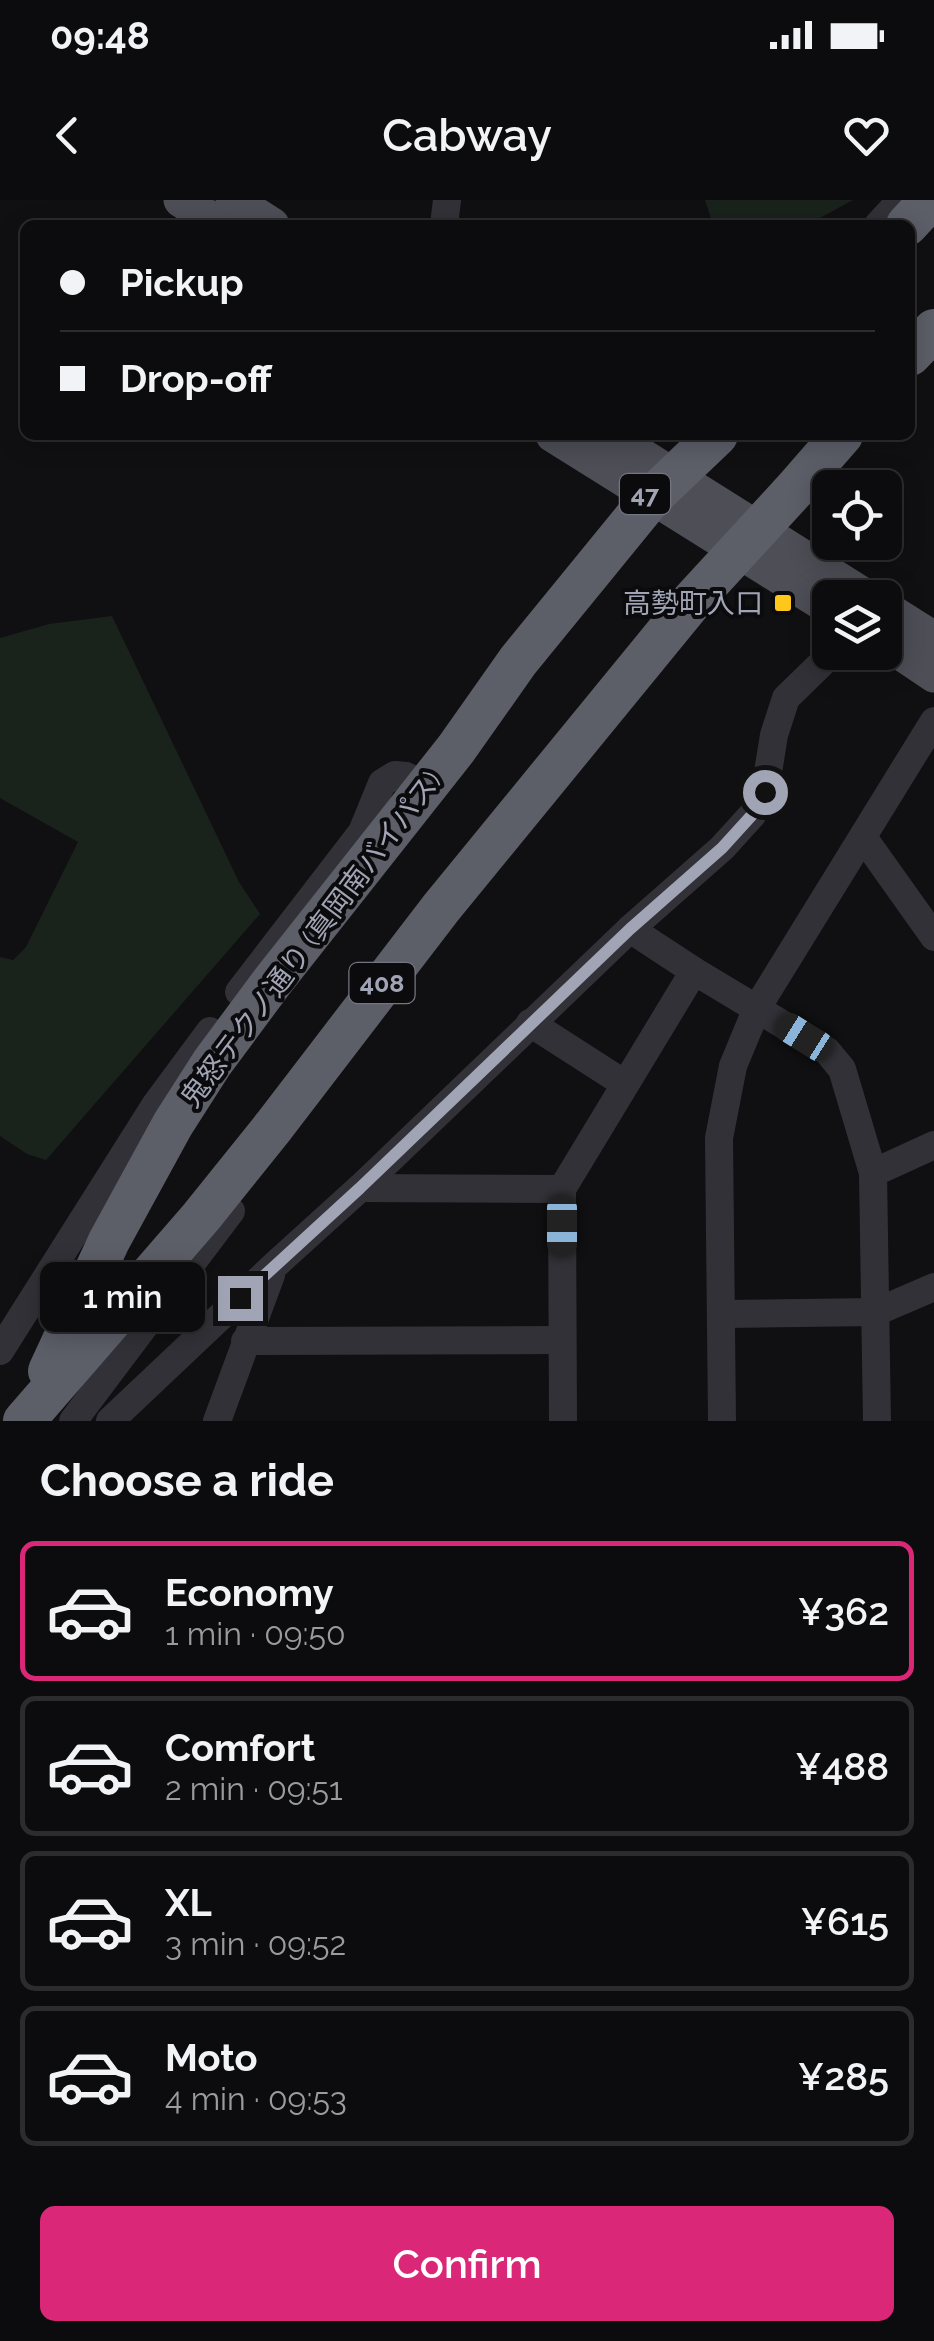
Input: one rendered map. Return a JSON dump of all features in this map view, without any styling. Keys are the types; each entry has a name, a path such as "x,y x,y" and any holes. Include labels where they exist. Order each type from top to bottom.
{"highway":[{"path":"912,220 930,200"},
{"path":"915,351 934,330"},
{"name":"408","path":"662,487 711,440"},
{"name":"408","path":"749,540 838,440"},
{"name":"鬼怒テクノ通り (真岡南バイパス)","path":"26,1419 109,1240 173,1124 212,1064 456,749 518,661 662,487"},
{"name":"鬼怒テクノ通り (真岡南バイパス)","path":"26,1419 201,1216 441,908 693,600 749,540"}],"main road":[{"path":"181,200 212,220"},
{"path":"233,200 264,220"},
{"name":"47","path":"563,440 662,487 749,540 831,580"},
{"name":"47","path":"614,440 662,487"},
{"name":"47","path":"749,540 812,593"},
{"path":"902,619 934,640"},
{"path":"902,653 934,675"}],"street":[{"path":"883,220 902,200"},
{"path":"110,1421 630,929 722,848 752,815 765,792 774,735 786,698 815,670"},
{"path":"722,1421 719,1138 733,1066 757,1008 934,721"},
{"path":"0,1351 156,1104 362,832 382,784 395,775 406,776 424,790"},
{"path":"863,836 934,937"},
{"path":"630,929 827,1051 842,1069 873,1173 877,1421"},
{"path":"562,1421 562,1189 694,971"},
{"path":"530,1024 625,1084"},
{"path":"73,1421 370,1032"},
{"path":"873,1173 934,1145"},
{"path":"360,1188 562,1189"},
{"path":"216,1421 275,1265"},
{"path":"721,1314 876,1312 934,1287"},
{"path":"245,1341 562,1340"}],"shaded area":[{"path":"705,200 853,200 816,220 711,220"},
{"path":"112,616 239,882 260,914 46,1160 27,1154 0,1136 0,957 13,960 26,947 78,842 0,798 0,638 49,624"}],"place":[{"name":"高勢町入口","path":"783,603"}],"route":[{"path":"240,1298 630,929 722,848 752,815 765,792"}]}
